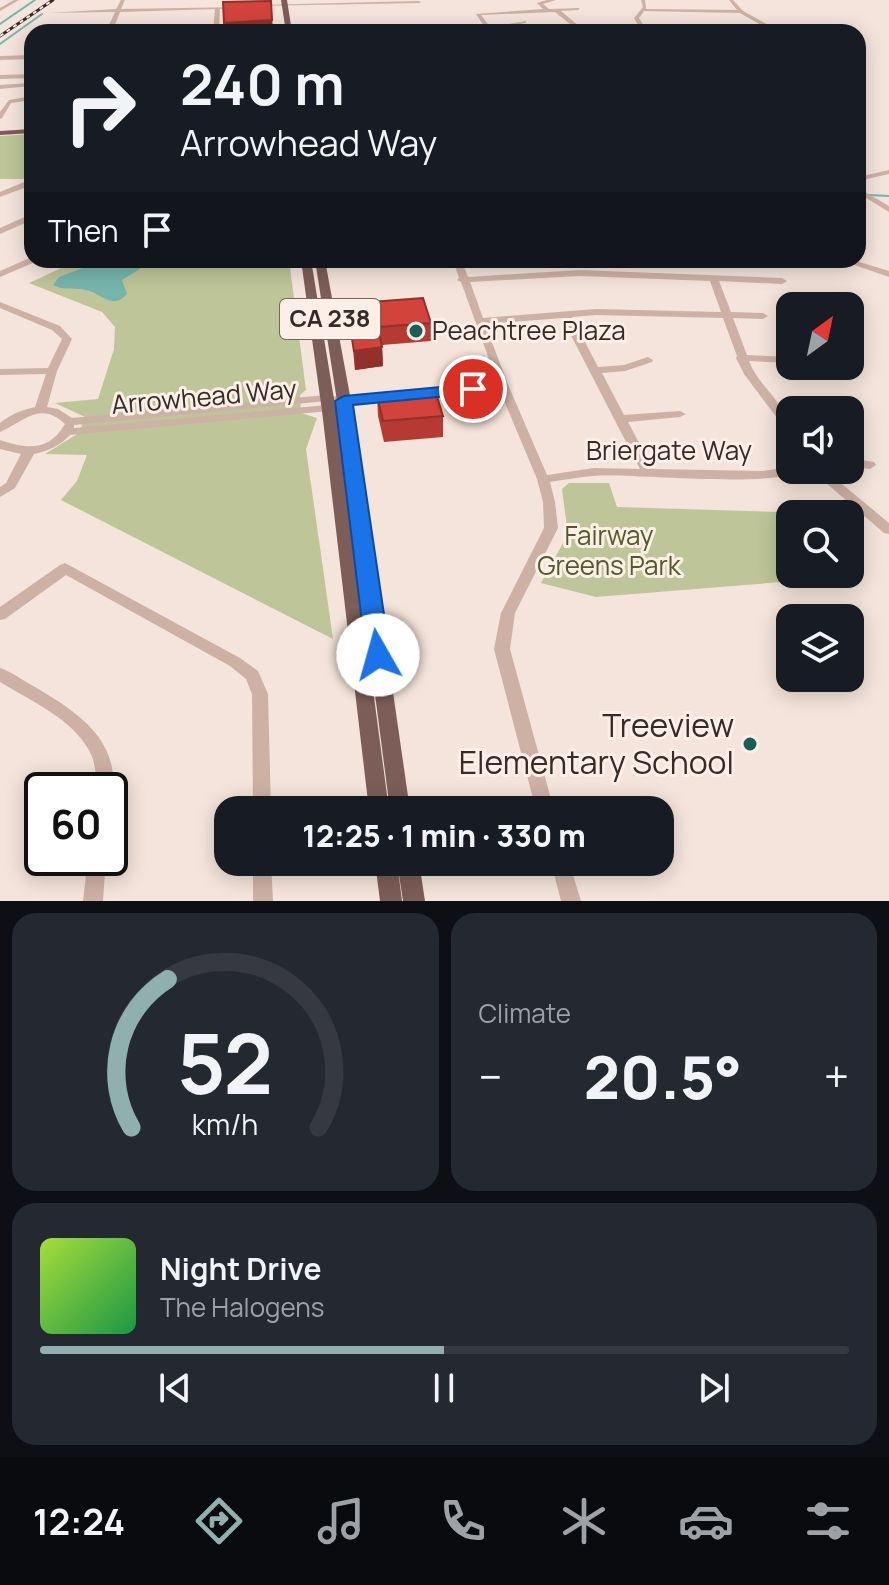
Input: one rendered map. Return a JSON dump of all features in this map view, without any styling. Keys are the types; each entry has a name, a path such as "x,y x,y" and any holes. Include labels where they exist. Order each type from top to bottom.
{"main road":[{"path":"276,2 279,24"},
{"path":"285,2 288,24"},
{"path":"0,131 24,130"},
{"name":"CA 238","path":"308,268 333,402 398,796"},
{"name":"CA 238","path":"321,268 377,796"},
{"path":"388,876 391,901"},
{"path":"410,876 414,901"}],"street":[{"path":"1,8 17,0"},
{"path":"112,24 123,0"},
{"path":"548,11 539,3 554,0"},
{"path":"640,24 636,18 645,7 643,0"},
{"path":"731,0 741,12 761,24"},
{"path":"254,6 276,2 419,2"},
{"path":"689,2 693,14"},
{"path":"51,13 244,7"},
{"path":"217,24 218,8"},
{"path":"485,24 478,14 578,9"},
{"path":"556,10 573,24"},
{"path":"642,10 693,14 741,12"},
{"path":"0,58 24,57"},
{"path":"0,77 24,76"},
{"path":"1,86 9,77"},
{"path":"1,86 24,85"},
{"path":"0,117 10,103 24,100"},
{"path":"866,177 889,172"},
{"path":"0,195 24,185"},
{"path":"866,195 889,210"},
{"path":"0,231 24,220"},
{"path":"0,274 24,264"},
{"path":"866,267 889,274"},
{"path":"459,268 543,479 551,528 508,613 502,649 541,796"},
{"path":"462,280 579,273 782,281"},
{"path":"714,279 748,372 776,403"},
{"path":"0,305 61,331 67,339 52,371 40,411"},
{"path":"480,321 565,313 763,316"},
{"path":"565,313 648,472"},
{"path":"741,358 776,359"},
{"path":"594,370 625,368 648,360"},
{"path":"0,372 52,371"},
{"name":"Arrowhead Way","path":"68,427 504,387"},
{"path":"0,429 12,419 40,411 54,411 64,416 68,427 52,444 29,451 15,451 0,444"},
{"path":"621,419 680,414"},
{"path":"0,493 11,485 29,451"},
{"path":"864,464 870,465"},
{"name":"Briergate Way","path":"543,479 594,472 776,473"},
{"path":"834,484 889,530"},
{"path":"0,615 65,568 235,662 252,675 260,694 262,796"},
{"path":"0,674 83,727 101,751 103,772"},
{"path":"93,901 95,876"},
{"path":"262,876 263,901"},
{"path":"564,876 571,901"}],"green space":[{"path":"24,134 23,179 0,179 0,136"},
{"path":"62,268 290,268 306,390 300,395 301,413 317,418 306,449 333,639 61,500 77,481 87,455 45,454 79,433 85,417 55,403 98,399 114,349 115,327 102,312 29,283"},
{"name":"Fairway Greens Park","path":"569,483 609,483 617,507 776,512 776,582 596,597 541,583 568,534 562,489"}],"water":[{"path":"83,268 141,268 122,280 127,294 117,301 107,300 86,290 53,285 59,277"}],"building":[{"path":"271,1 272,20 224,23 223,2"},
{"path":"423,298 431,323 378,327 382,347 354,351 354,336 365,335 358,303"},
{"path":"435,390 443,416 383,421 377,395"}],"waterway":[{"path":"0,24 35,0"},
{"path":"28,24 42,14"},
{"path":"0,44 24,27"},
{"path":"869,195 889,196"}],"railway":[{"path":"0,36 53,0"}],"place":[{"name":"Peachtree Plaza","path":"416,331"},
{"name":"Treeview Elementary School","path":"750,744"}],"route":[{"path":"378,655 344,401 473,389"}]}
